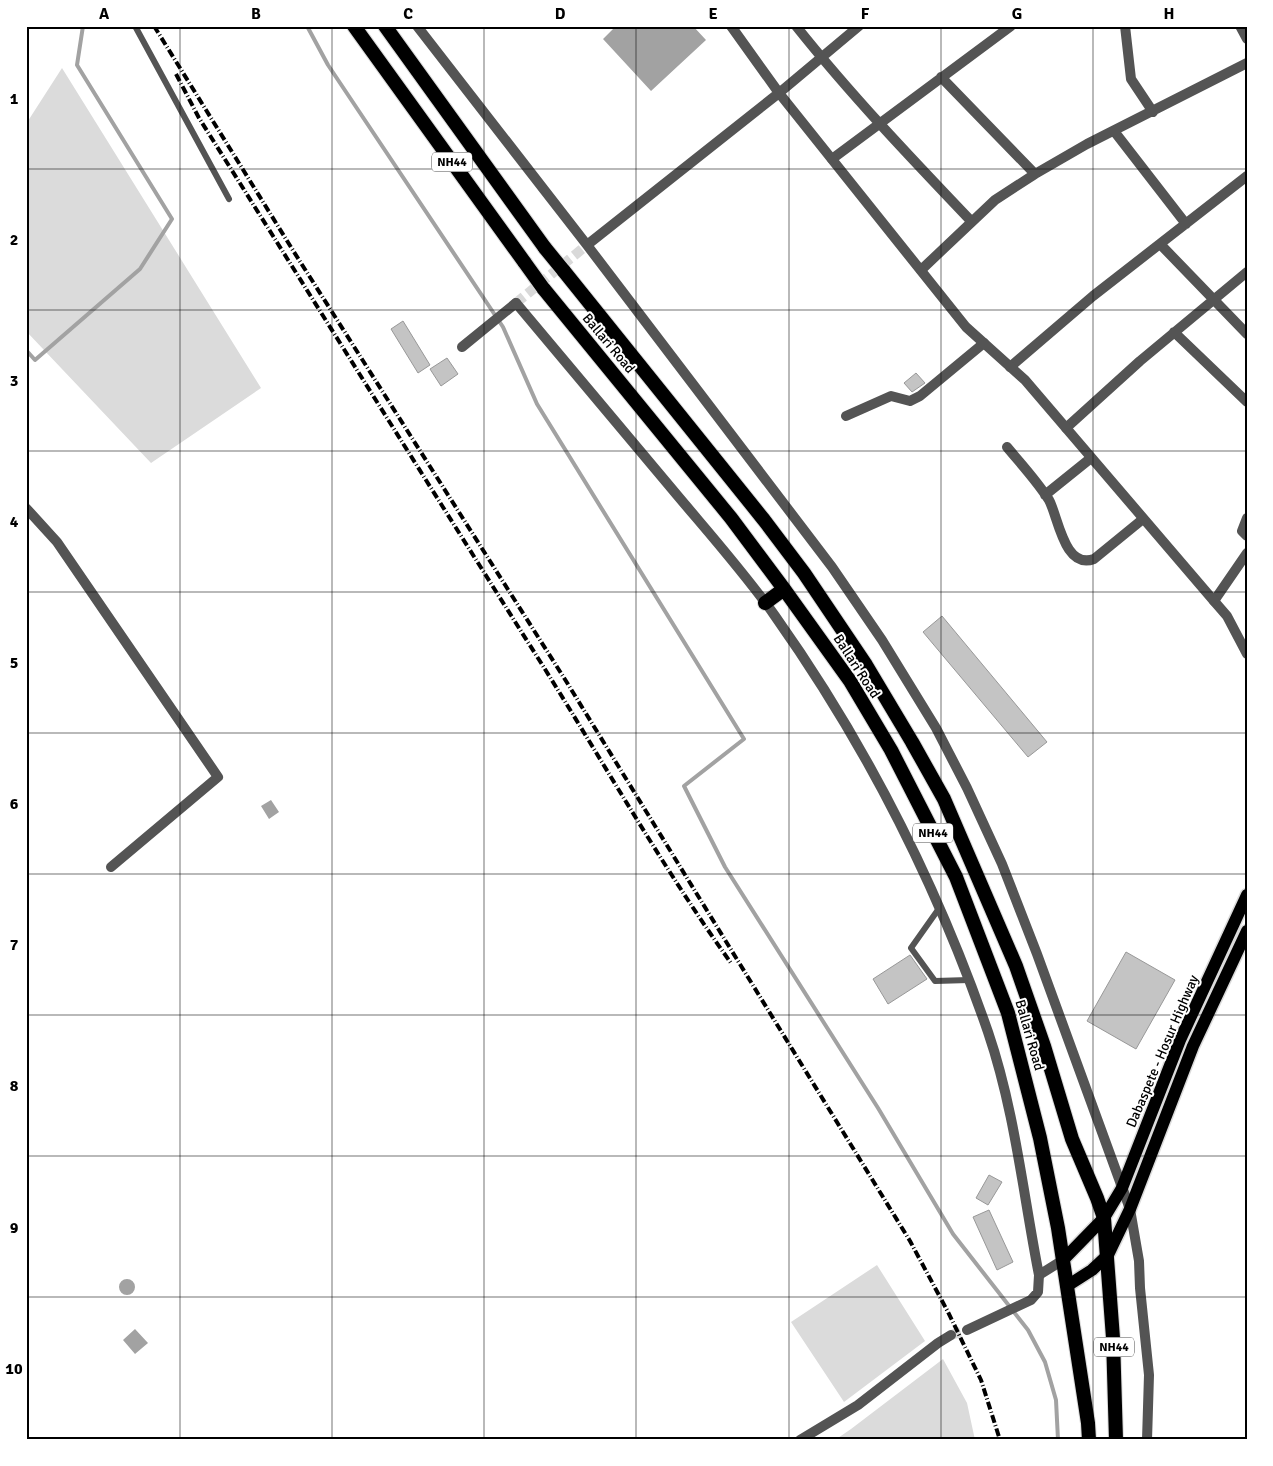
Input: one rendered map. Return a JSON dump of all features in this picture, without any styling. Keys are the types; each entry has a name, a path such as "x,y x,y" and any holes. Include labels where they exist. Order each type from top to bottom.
{"highway":[{"name":"Ballari Road","path":"354,26 525,263 564,314 685,460 784,589 850,681 880,732 956,877 1008,1013 1040,1138 1063,1260 1088,1422 1089,1440"},
{"name":"Ballari Road","path":"385,26 545,248 764,520 804,573 866,665 944,799 1016,966 1044,1046 1072,1139 1098,1198 1104,1218"},
{"path":"765,603 784,589"},
{"name":"NH44","path":"1104,1218 1114,1338 1116,1440"}],"main road":[{"name":"Dabaspete - Hosur Highway","path":"1063,1260 1104,1218 1122,1188 1180,1040 1247,895"},
{"name":"Dabaspete - Hosur Highway","path":"1108,1255 1130,1209 1193,1046 1247,931"},
{"path":"1067,1286 1092,1270 1108,1255"}],"street":[{"path":"418,26 832,567 882,640 936,728 968,788 1002,864 1041,963 1130,1209 1139,1261 1149,1375 1147,1440"},
{"path":"731,26 779,93 966,327 1024,380 1066,428 1227,616 1247,654"},
{"path":"796,26 821,58 879,124 972,222"},
{"path":"587,245 779,93 859,26"},
{"path":"1125,26 1131,79 1153,112"},
{"path":"1240,26 1247,39"},
{"path":"832,159 1010,27"},
{"path":"921,270 995,200 1035,174 1087,144 1247,63"},
{"path":"941,77 1035,174"},
{"path":"1114,131 1186,224"},
{"path":"1010,367 1093,296 1243,179 1247,191"},
{"path":"1160,244 1247,334"},
{"path":"1066,428 1174,332 1247,272"},
{"path":"462,347 516,303 700,522 765,603 840,714 896,816 940,907 989,1034 1013,1122 1038,1275 1038,1292 1031,1300 967,1330"},
{"path":"1174,332 1247,402"},
{"path":"846,416 891,396 910,401 920,396 984,343"},
{"path":"1007,447 1050,501 1064,541 1081,560 1094,559 1143,519"},
{"path":"1045,495 1091,458"},
{"path":"26,508 57,542 218,777 111,867"},
{"path":"1247,518 1242,531 1247,536"},
{"path":"1214,602 1247,553"},
{"path":"1038,1275 1063,1260"},
{"path":"800,1440 858,1404 951,1335"}],"lane":[{"path":"135,26 229,199"},
{"path":"940,907 912,948 935,981 969,980"}],"shaded area":[{"path":"616,26 693,26 706,40 651,91 603,39"},
{"path":"62,68 261,388 151,463 26,331 26,124"},
{"path":"271,800 279,812 269,819 261,806"},
{"path":"877,1265 925,1341 844,1402 791,1322"},
{"path":"127,1279 133,1281 135,1287 133,1293 127,1295 121,1293 119,1287 121,1281"},
{"path":"135,1329 148,1343 135,1354 123,1340"},
{"path":"943,1359 967,1403 975,1440 835,1440 851,1429"}],"building":[{"path":"403,321 430,365 418,373 391,329"},
{"path":"447,358 458,374 441,386 430,369"},
{"path":"916,373 925,383 912,392 904,383"},
{"path":"942,616 1047,742 1028,757 923,632"},
{"path":"1126,952 1175,980 1136,1049 1087,1021"},
{"path":"910,955 927,979 888,1004 873,979"},
{"path":"989,1175 1002,1182 988,1205 976,1198"},
{"path":"989,1210 1013,1262 997,1270 973,1217"}],"waterway":[{"path":"26,350 35,360 140,269 172,219 77,65 83,26"},
{"path":"307,26 328,65 503,327 537,404 744,739 684,786 725,867 878,1108 953,1234 1028,1330 1045,1362 1056,1400 1058,1440"}],"tunnel":[{"path":"516,303 587,245"},
{"path":"951,1335 967,1330"}],"railway":[{"path":"154,26 294,252 566,681 910,1241 948,1312 981,1380 1000,1440"},
{"path":"176,74 199,118 543,666 658,853 731,963"}]}
